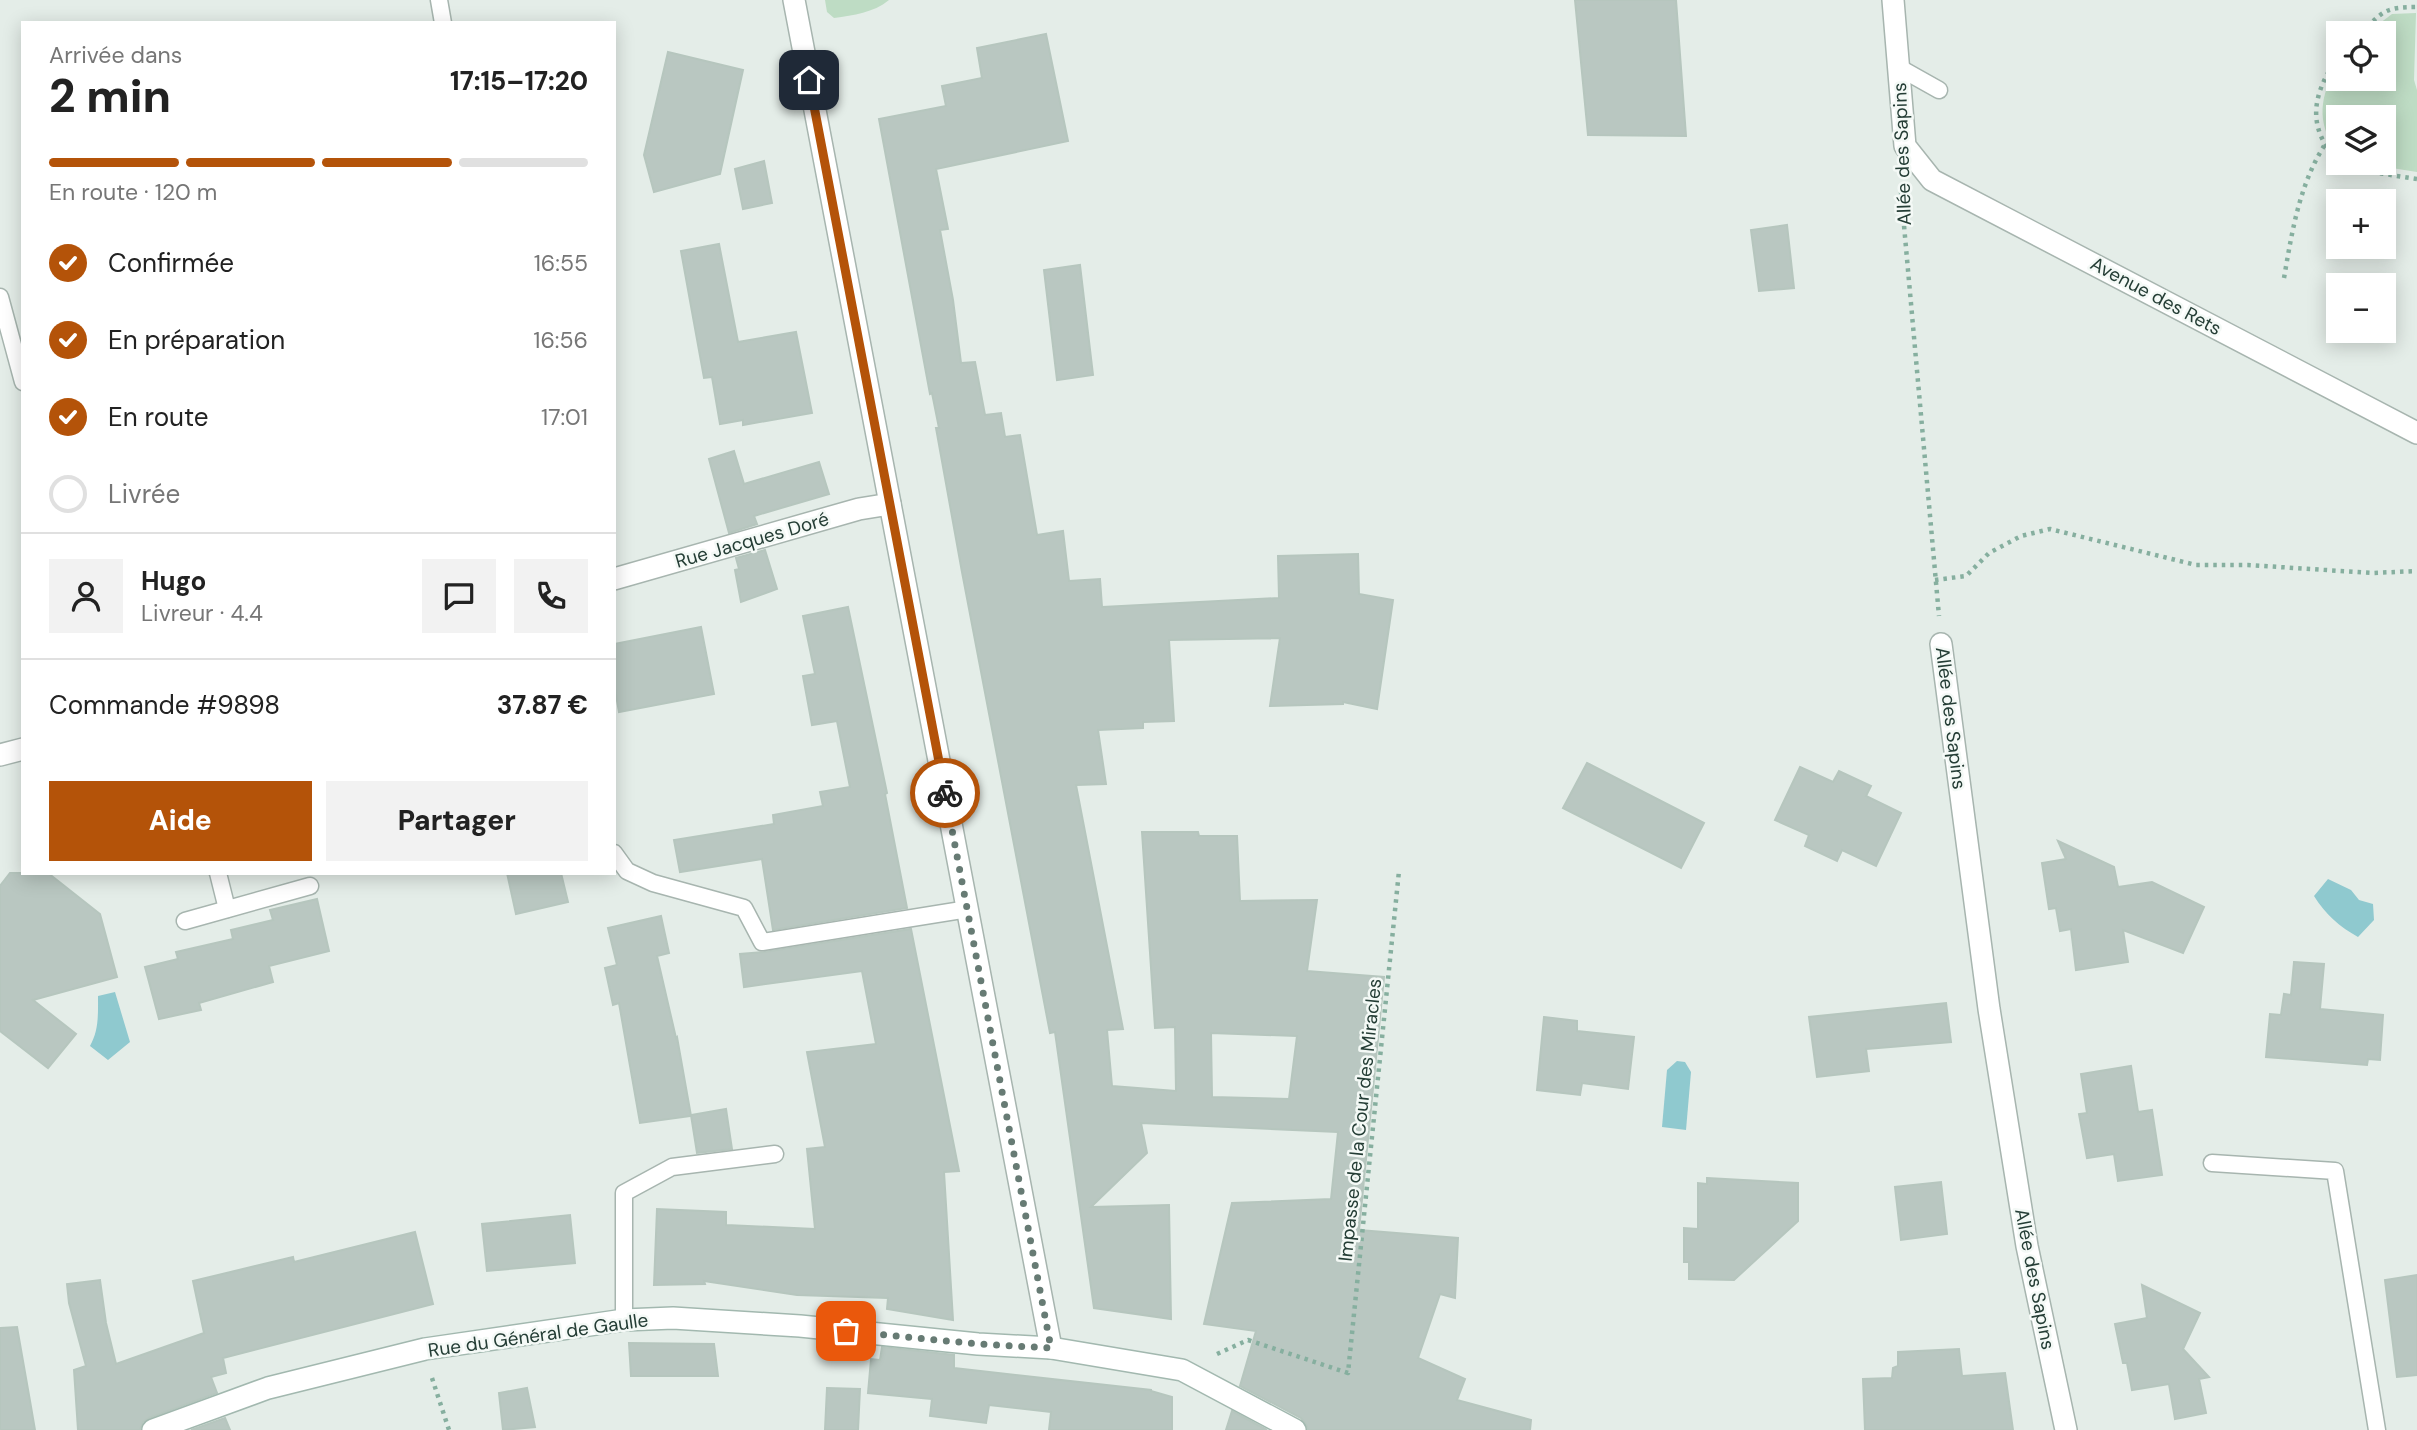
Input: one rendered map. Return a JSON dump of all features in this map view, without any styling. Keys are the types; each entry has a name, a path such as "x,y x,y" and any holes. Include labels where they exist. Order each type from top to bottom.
{"street":[{"path":"794,0 1051,1348"},
{"name":"Allée des Sapins","path":"1893,0 1905,146"},
{"name":"Avenue des Rets","path":"1905,146 1932,180 2417,433"},
{"name":"Rue Jacques Doré","path":"616,578 859,509 890,504"},
{"name":"Allée des Sapins","path":"1941,644 1991,1022 2027,1247 2066,1430"},
{"path":"0,755 21,750"},
{"name":"Rue du Général de Gaulle","path":"153,1430 268,1388 425,1349 624,1320 673,1318 1051,1348 1182,1370 1295,1430"}],"lane":[{"path":"439,0 443,21"},
{"path":"1898,67 1939,90"},
{"path":"0,297 21,376"},
{"path":"616,856 627,871 653,883 744,908 762,942 968,909"},
{"path":"218,875 227,909"},
{"path":"185,920 310,886"},
{"path":"624,1320 624,1193 671,1167 775,1154"},
{"path":"2212,1163 2335,1171 2377,1430"}],"path":[{"path":"2374,21 2394,7 2417,7"},
{"path":"2284,278 2295,214 2312,166 2324,146 2318,124 2316,100 2326,74"},
{"name":"Allée des Sapins","path":"1905,146 1900,181 1941,644"},
{"path":"2391,175 2417,179"},
{"path":"1936,580 1966,576 1989,554 2021,536 2050,529 2196,565 2248,565 2372,573 2417,571"},
{"name":"Impasse de la Cour des Miracles","path":"1182,1370 1248,1340 1348,1373 1399,871"},
{"path":"438,1399 449,1430"}],"green space":[{"path":"825,0 889,0 870,11 834,18 827,12"},
{"path":"2416,13 2414,80 2417,90 2417,172 2396,169 2396,105 2326,105 2326,131 2323,120 2326,91 2396,91 2396,21 2383,21 2392,14"}],"water":[{"path":"2328,879 2351,890 2359,900 2373,904 2374,920 2358,937 2333,920 2314,896"},
{"path":"115,992 130,1042 108,1060 90,1046 98,1016 98,996"},
{"path":"1677,1061 1685,1062 1691,1072 1686,1130 1662,1127 1667,1070"}],"building":[{"path":"1575,0 1676,0 1686,136 1588,135"},
{"path":"1046,34 1068,141 936,169 948,229 940,230 961,363 975,362 985,415 1001,413 1005,437 1020,435 1037,535 1063,531 1069,581 1100,579 1102,607 1279,598 1278,556 1358,554 1359,594 1393,600 1377,709 1343,702 1270,706 1280,638 1169,640 1174,721 1143,722 1143,728 1098,730 1106,784 1076,785 1123,1029 1107,1030 1112,1086 1176,1091 1175,1027 1155,1028 1142,832 1198,832 1199,836 1237,836 1240,901 1317,900 1307,971 1384,977 1359,1230 1458,1238 1455,1298 1440,1294 1418,1358 1465,1379 1457,1400 1531,1420 1530,1430 1308,1430 1301,1418 1240,1386 1256,1331 1204,1324 1232,1203 1331,1199 1338,1132 1141,1123 1147,1153 1091,1207 1169,1205 1171,1319 1094,1308 1055,1032 1050,1033 962,572 936,428 939,428 932,393 930,394 879,119 946,106 942,86 982,78 977,48","holes":["1211,1033 1297,1036 1289,1099 1212,1097"]},
{"path":"668,52 743,70 720,174 654,192 644,155"},
{"path":"764,161 772,203 743,209 735,169"},
{"path":"1787,225 1794,288 1759,291 1751,230"},
{"path":"719,244 738,342 796,332 812,413 743,425 743,420 720,424 712,377 704,378 681,251"},
{"path":"1080,265 1093,375 1057,380 1044,270"},
{"path":"734,451 744,484 819,462 829,494 754,516 757,524 729,533 709,459"},
{"path":"765,550 777,589 741,602 735,570 739,569 736,558"},
{"path":"848,607 887,793 885,794 907,908 773,930 762,859 680,872 674,840 774,824 773,815 823,806 820,792 850,787 837,721 812,725 803,676 815,674 803,616"},
{"path":"701,627 714,694 619,712 616,695 616,644"},
{"path":"1587,763 1704,823 1681,868 1563,808"},
{"path":"1800,767 1833,782 1839,771 1871,786 1866,796 1901,813 1876,866 1842,850 1837,861 1805,846 1809,835 1775,820"},
{"path":"2058,841 2114,867 2118,887 2152,882 2204,907 2183,953 2123,930 2128,962 2076,970 2071,929 2060,931 2056,908 2049,909 2042,863 2066,859"},
{"path":"10,873 51,875 100,914 117,977 33,1000 76,1034 48,1068 0,1031 0,886"},
{"path":"507,875 561,875 568,902 516,914"},
{"path":"317,899 329,951 269,966 273,982 199,1003 201,1010 159,1019 145,967 178,959 176,952 233,939 231,930 273,920 270,910"},
{"path":"661,916 669,953 657,956 677,1037 691,1116 640,1123 619,1003 613,1005 605,968 617,965 608,928"},
{"path":"911,929 959,1171 944,1172 953,1320 887,1309 888,1298 797,1295 704,1281 705,1284 654,1285 657,1209 726,1212 726,1225 815,1229 807,1149 825,1147 807,1052 876,1044 862,971 744,987 740,954"},
{"path":"2294,962 2324,964 2320,1009 2383,1015 2380,1060 2368,1059 2367,1065 2266,1057 2270,1014 2281,1015 2284,994 2291,995"},
{"path":"1946,1003 1951,1042 1866,1049 1869,1071 1817,1077 1809,1017"},
{"path":"1544,1017 1577,1021 1577,1031 1634,1037 1628,1089 1582,1083 1580,1095 1537,1090"},
{"path":"2131,1066 2138,1112 2152,1110 2162,1175 2118,1181 2114,1154 2087,1158 2079,1114 2087,1113 2081,1074"},
{"path":"726,1109 732,1149 697,1153 691,1115"},
{"path":"1707,1178 1798,1183 1798,1221 1734,1280 1689,1279 1689,1262 1684,1262 1684,1228 1698,1229 1698,1183 1707,1184"},
{"path":"1941,1182 1947,1234 1901,1240 1895,1187"},
{"path":"570,1215 575,1263 487,1271 482,1224"},
{"path":"415,1232 433,1304 223,1358 226,1373 211,1377 217,1393 149,1418 143,1422 140,1430 78,1430 74,1370 86,1366 69,1303 67,1284 100,1280 106,1323 116,1364 204,1333 193,1281 293,1257 294,1262"},
{"path":"2417,1275 2417,1375 2397,1377 2385,1280"},
{"path":"2142,1285 2200,1313 2183,1349 2209,1377 2199,1379 2206,1413 2175,1419 2169,1384 2132,1390 2115,1324 2147,1318"},
{"path":"17,1327 35,1430 0,1430 0,1328"},
{"path":"629,1343 714,1344 718,1376 631,1376"},
{"path":"882,1347 954,1355 954,1368 1151,1390 1172,1397 1172,1430 1049,1430 1051,1412 989,1405 986,1423 930,1416 932,1399 868,1393 871,1359 880,1360"},
{"path":"1959,1349 1962,1376 2005,1373 2013,1430 1865,1430 1863,1379 1892,1378 1893,1368 1898,1366 1898,1352"},
{"path":"527,1388 535,1427 503,1430 499,1393"},
{"path":"827,1388 860,1389 858,1430 825,1430"},
{"path":"1232,1411 1267,1430 1226,1430"},
{"path":"225,1418 230,1430 191,1430"}],"way so far":[{"path":"846,1331 1051,1348 945,793"}],"route":[{"path":"809,80 945,793"}]}
